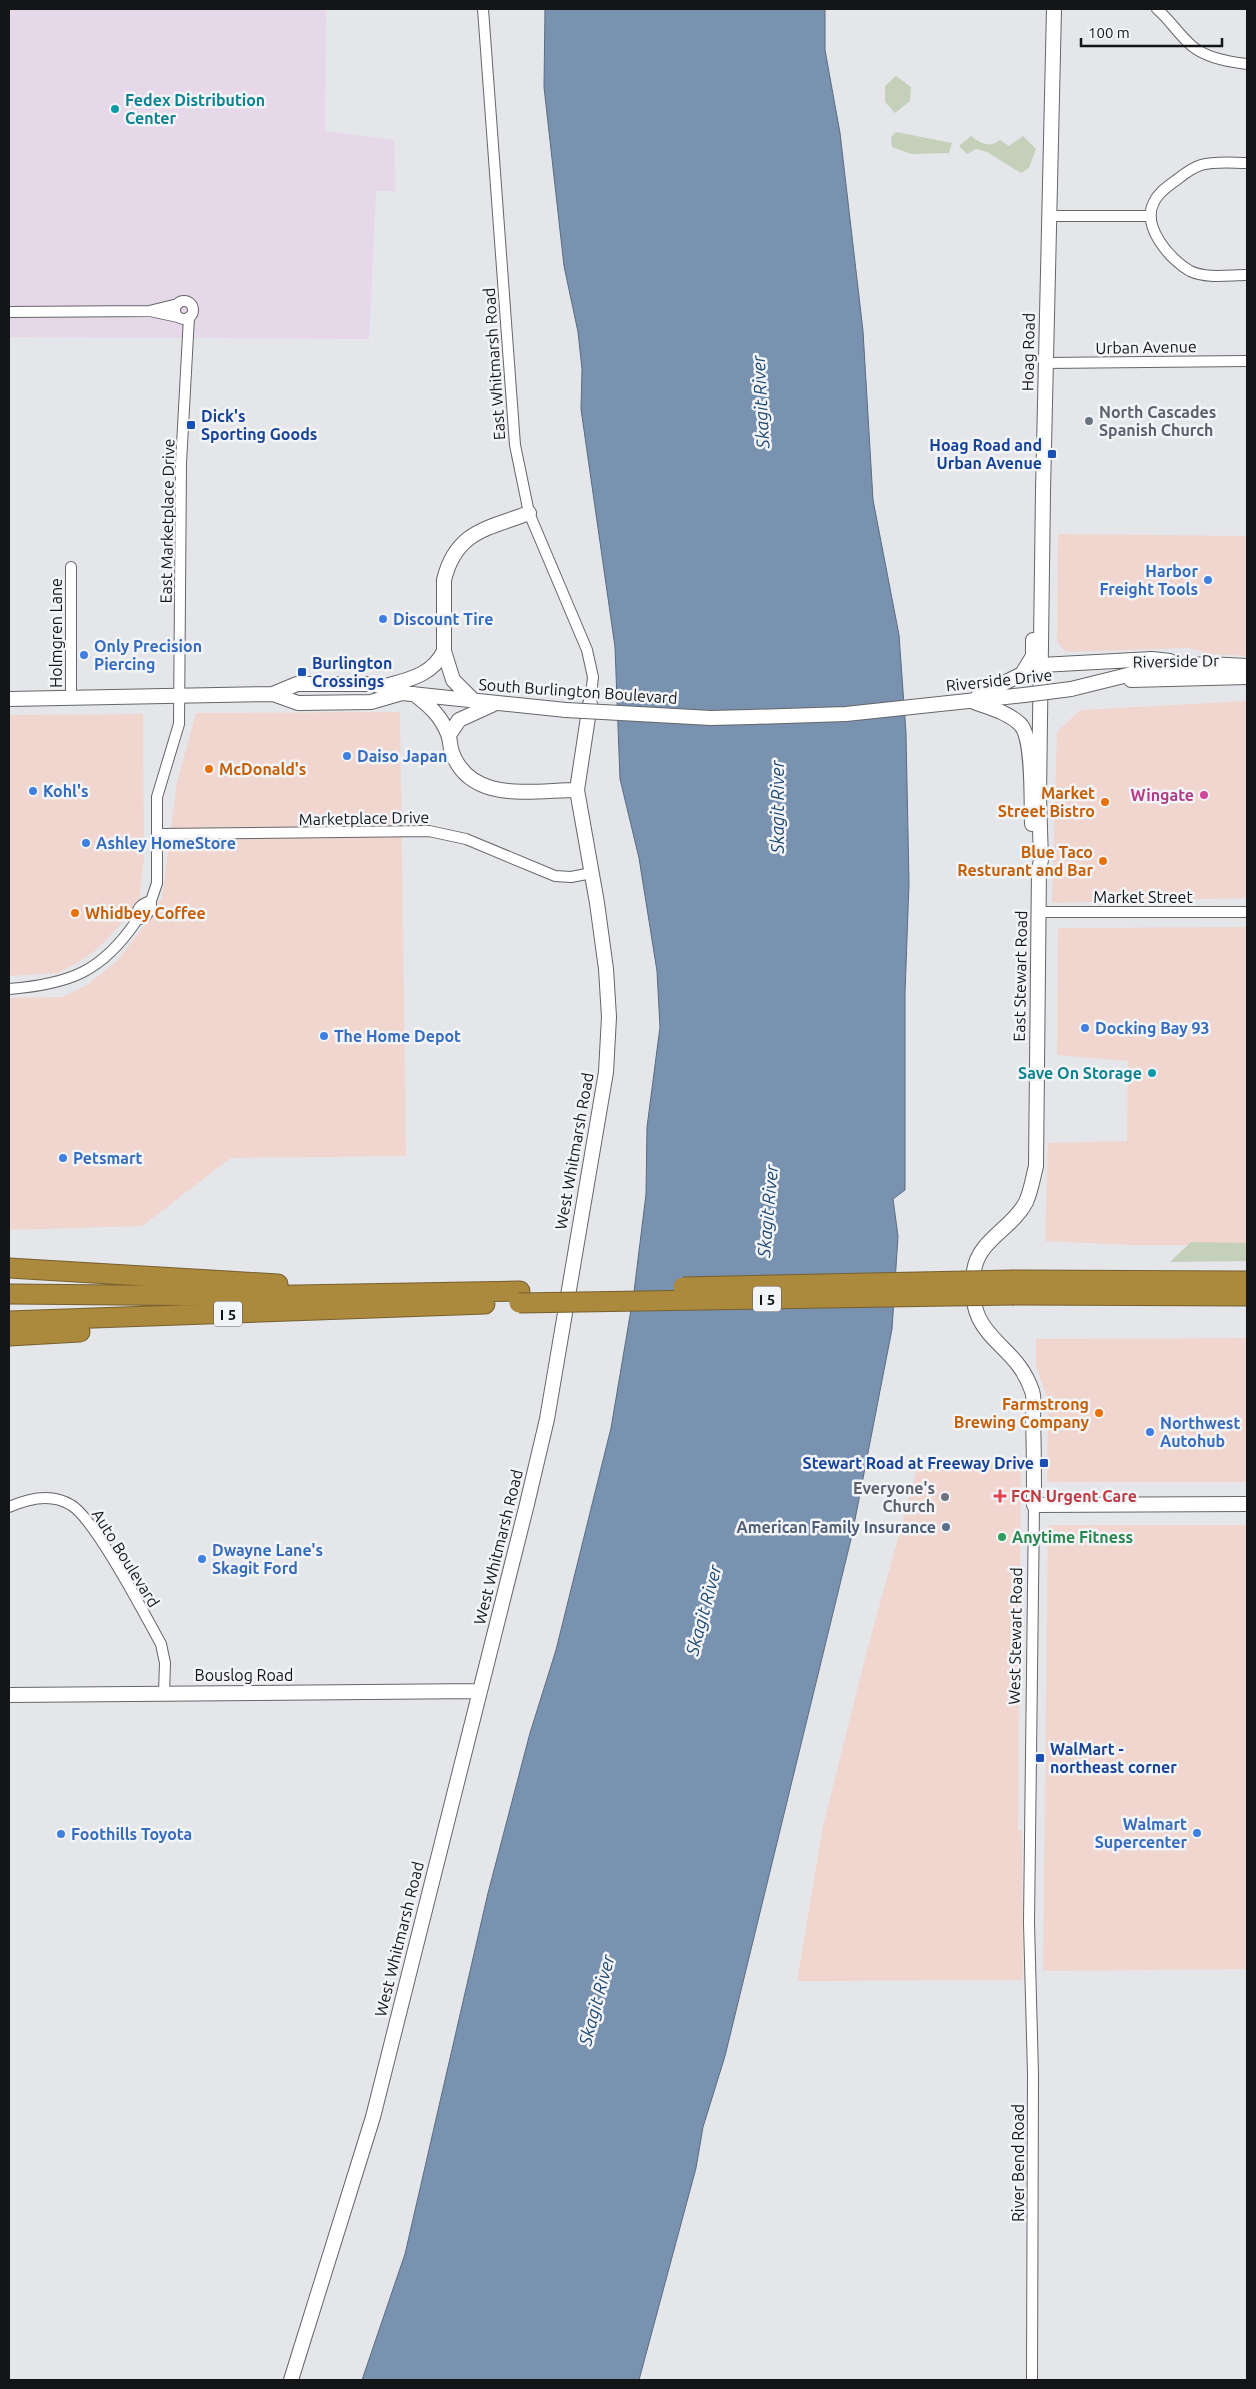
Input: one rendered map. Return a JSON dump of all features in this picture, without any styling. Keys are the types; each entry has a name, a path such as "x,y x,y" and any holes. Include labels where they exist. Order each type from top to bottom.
{"highway":[{"path":"9,1268 289,1285 373,1294"},
{"name":"I 5","path":"9,1294 236,1296 373,1294 519,1297 1247,1281"},
{"name":"I 5","path":"1014,1287 1247,1296"},
{"name":"I 5","path":"9,1321 447,1306 519,1297"},
{"path":"9,1336 237,1323 447,1306"}],"street":[{"name":"East Whitmarsh Road","path":"483,9 515,445 529,513 587,650 593,677 590,704"},
{"name":"Hoag Road","path":"1041,697 1042,512 1054,9"},
{"path":"1157,9 1170,20 1191,46 1207,55 1247,64"},
{"path":"1247,163 1216,163 1188,171 1162,191 1153,203 1150,216 1154,231 1163,246 1179,263 1191,271 1204,275 1247,275"},
{"path":"1048,216 1150,216"},
{"path":"9,312 150,311 182,317 193,310 190,304 184,301 150,311"},
{"path":"178,304 175,310 182,317"},
{"name":"East Marketplace Drive","path":"9,989 43,986 64,980 94,967 109,956 137,920 144,918 151,909 151,901 156,883 156,797 179,724 181,463 187,347 182,317"},
{"name":"Urban Avenue","path":"1045,363 1247,361"},
{"path":"968,700 1022,674 1033,656 1035,570 1042,512"},
{"path":"474,701 453,680 444,651 444,580 456,550 464,541 486,527 529,513"},
{"name":"Holmgren Lane","path":"71,567 71,698"},
{"path":"381,687 410,679 434,667 444,651"},
{"path":"1041,665 1152,659 1206,664"},
{"name":"Riverside Drive","path":"751,718 846,714 1071,690 1156,668 1206,664 1247,666"},
{"name":"Riverside Dr","path":"1105,680 1247,677"},
{"name":"South Burlington Boulevard","path":"273,694 297,684 373,684 408,693 566,710 711,718 751,718"},
{"path":"408,693 432,708 449,735 451,748 461,768 483,786 505,791 577,790"},
{"name":"South Burlington Boulevard","path":"9,699 273,694 298,703 307,703 371,702 408,693"},
{"name":"East Stewart Road","path":"973,1287 974,1269 979,1256 989,1242 1010,1223 1026,1203 1036,1166 1039,912 1036,804 1039,796 1041,697"},
{"path":"968,700 1002,712 1021,725 1028,738 1032,847 1038,865"},
{"path":"449,735 459,720 498,703"},
{"name":"West Whitmarsh Road","path":"291,2380 373,2117 546,1419 606,1072 609,1016 606,978 592,873 577,790 590,704"},
{"name":"Marketplace Drive","path":"157,834 429,831 466,839 555,876 571,877 592,873"},
{"name":"Market Street","path":"1039,912 1247,912"},
{"name":"West Stewart Road","path":"973,1287 977,1318 988,1333 1021,1368 1033,1392 1034,1505 1029,1945"},
{"name":"Auto Boulevard","path":"9,1507 38,1498 55,1498 73,1505 92,1527 161,1644 165,1663 164,1693"},
{"path":"1034,1505 1247,1504"},
{"name":"Bouslog Road","path":"9,1695 480,1691"},
{"name":"River Bend Road","path":"1029,1945 1033,2074 1032,2380"}],"shaded area":[{"path":"9,9 326,9 325,131 394,140 395,191 376,191 369,339 9,337"},
{"path":"1058,534 1247,536 1247,656 1211,654 1188,648 1066,652 1057,642"},
{"path":"1247,701 1247,898 1052,903 1057,732 1080,710"},
{"name":"Burlington Crossings","path":"400,712 406,1156 231,1158 142,1226 9,1230 9,998 62,997 87,985 118,960 146,923 162,897 177,782 196,713"},
{"path":"143,714 144,858 139,901 125,920 96,950 77,963 58,973 9,976 9,715"},
{"path":"1247,927 1247,1245 1131,1245 1045,1241 1048,1143 1127,1141 1128,1061 1057,1055 1058,928"},
{"path":"1247,1338 1247,1482 1047,1482 1048,1400 1036,1366 1036,1339"},
{"path":"1021,1464 1018,1830 1022,1830 1023,1980 797,1981 822,1831 865,1658 918,1465"},
{"path":"1048,1525 1247,1525 1247,1969 1043,1971"}],"green space":[{"path":"896,76 911,87 910,101 895,113 885,102 885,86"},
{"path":"896,132 952,143 949,153 911,154 892,147 891,137"},
{"path":"971,136 985,144 989,145 1000,140 1009,146 1023,136 1036,149 1029,168 1021,173 987,152 976,149 967,154 959,146"},
{"path":"1191,1242 1247,1243 1247,1261 1170,1262"}],"water":[{"name":"Skagit River","path":"545,9 825,9 825,50 840,133 863,331 873,500 899,635 906,733 909,883 905,993 905,1190 893,1199 898,1236 892,1329 852,1535 725,2056 703,2127 696,2168 639,2380 362,2380 405,2254 488,1893 530,1733 556,1650 611,1428 634,1292 646,1194 647,1127 660,1027 657,971 639,858 620,779 615,647 581,409 582,369 578,332 564,266 544,87"}],"place":[{"name":"Fedex Distribution Center","path":"115,109"},
{"name":"North Cascades Spanish Church","path":"1089,421"},
{"name":"Dick's Sporting Goods","path":"191,425"},
{"name":"Hoag Road and Urban Avenue","path":"1052,454"},
{"name":"Harbor Freight Tools","path":"1208,580"},
{"name":"Discount Tire","path":"383,619"},
{"name":"Only Precision Piercing","path":"84,655"},
{"name":"Burlington Crossings","path":"302,672"},
{"name":"Daiso Japan","path":"347,756"},
{"name":"McDonald's","path":"209,769"},
{"name":"Kohl's","path":"33,791"},
{"name":"Wingate","path":"1204,795"},
{"name":"Market Street Bistro","path":"1105,802"},
{"name":"Ashley HomeStore","path":"86,843"},
{"name":"Blue Taco Resturant and Bar","path":"1103,861"},
{"name":"Whidbey Coffee","path":"75,913"},
{"name":"Docking Bay 93","path":"1085,1028"},
{"name":"The Home Depot","path":"324,1036"},
{"name":"Save On Storage","path":"1152,1073"},
{"name":"Petsmart","path":"63,1158"},
{"name":"Farmstrong Brewing Company","path":"1099,1413"},
{"name":"Northwest Autohub","path":"1150,1432"},
{"name":"Stewart Road at Freeway Drive","path":"1044,1463"},
{"name":"FCN Urgent Care","path":"1000,1496"},
{"name":"Everyone's Church","path":"945,1497"},
{"name":"American Family Insurance","path":"946,1527"},
{"name":"Anytime Fitness","path":"1002,1537"},
{"name":"Dwayne Lane's Skagit Ford","path":"202,1559"},
{"name":"WalMart - northeast corner","path":"1040,1758"},
{"name":"Walmart Supercenter","path":"1197,1833"},
{"name":"Foothills Toyota","path":"61,1834"}]}
